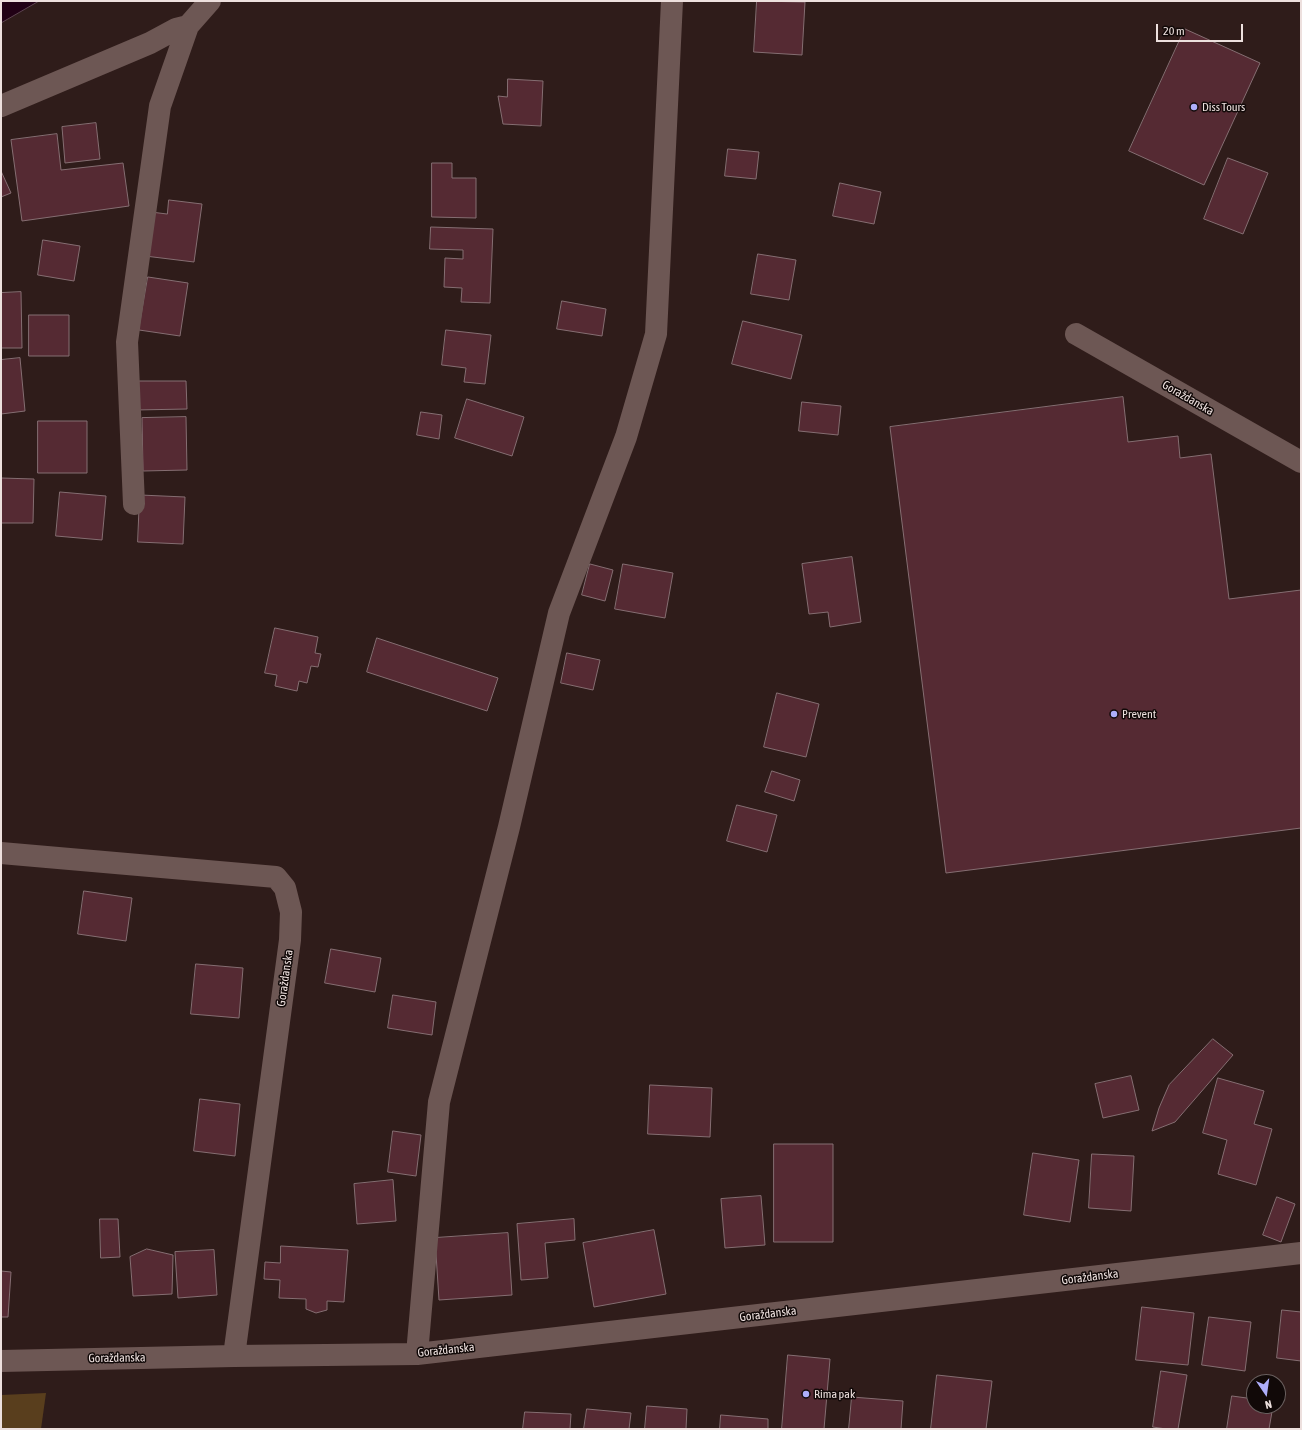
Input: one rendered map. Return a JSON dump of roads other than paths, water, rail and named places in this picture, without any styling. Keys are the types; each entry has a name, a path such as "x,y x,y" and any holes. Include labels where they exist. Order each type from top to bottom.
{"street":[{"path":"134,504 127,342 160,106 188,26 210,1"},
{"path":"417,1354 439,1102 509,827 559,613 626,437 656,334 672,1"},
{"path":"1,106 150,43 176,29 188,26"},
{"name":"Goraždanska","path":"1076,334 1301,462"},
{"name":"Goraždanska","path":"1,853 276,876 285,888 291,912 290,940 234,1356"},
{"name":"Goraždanska","path":"1,1361 417,1354 1301,1253"}],"place":[{"name":"Diss Tours","path":"1194,107"},
{"name":"Prevent","path":"1114,714"},
{"name":"Rima pak","path":"806,1394"}]}
